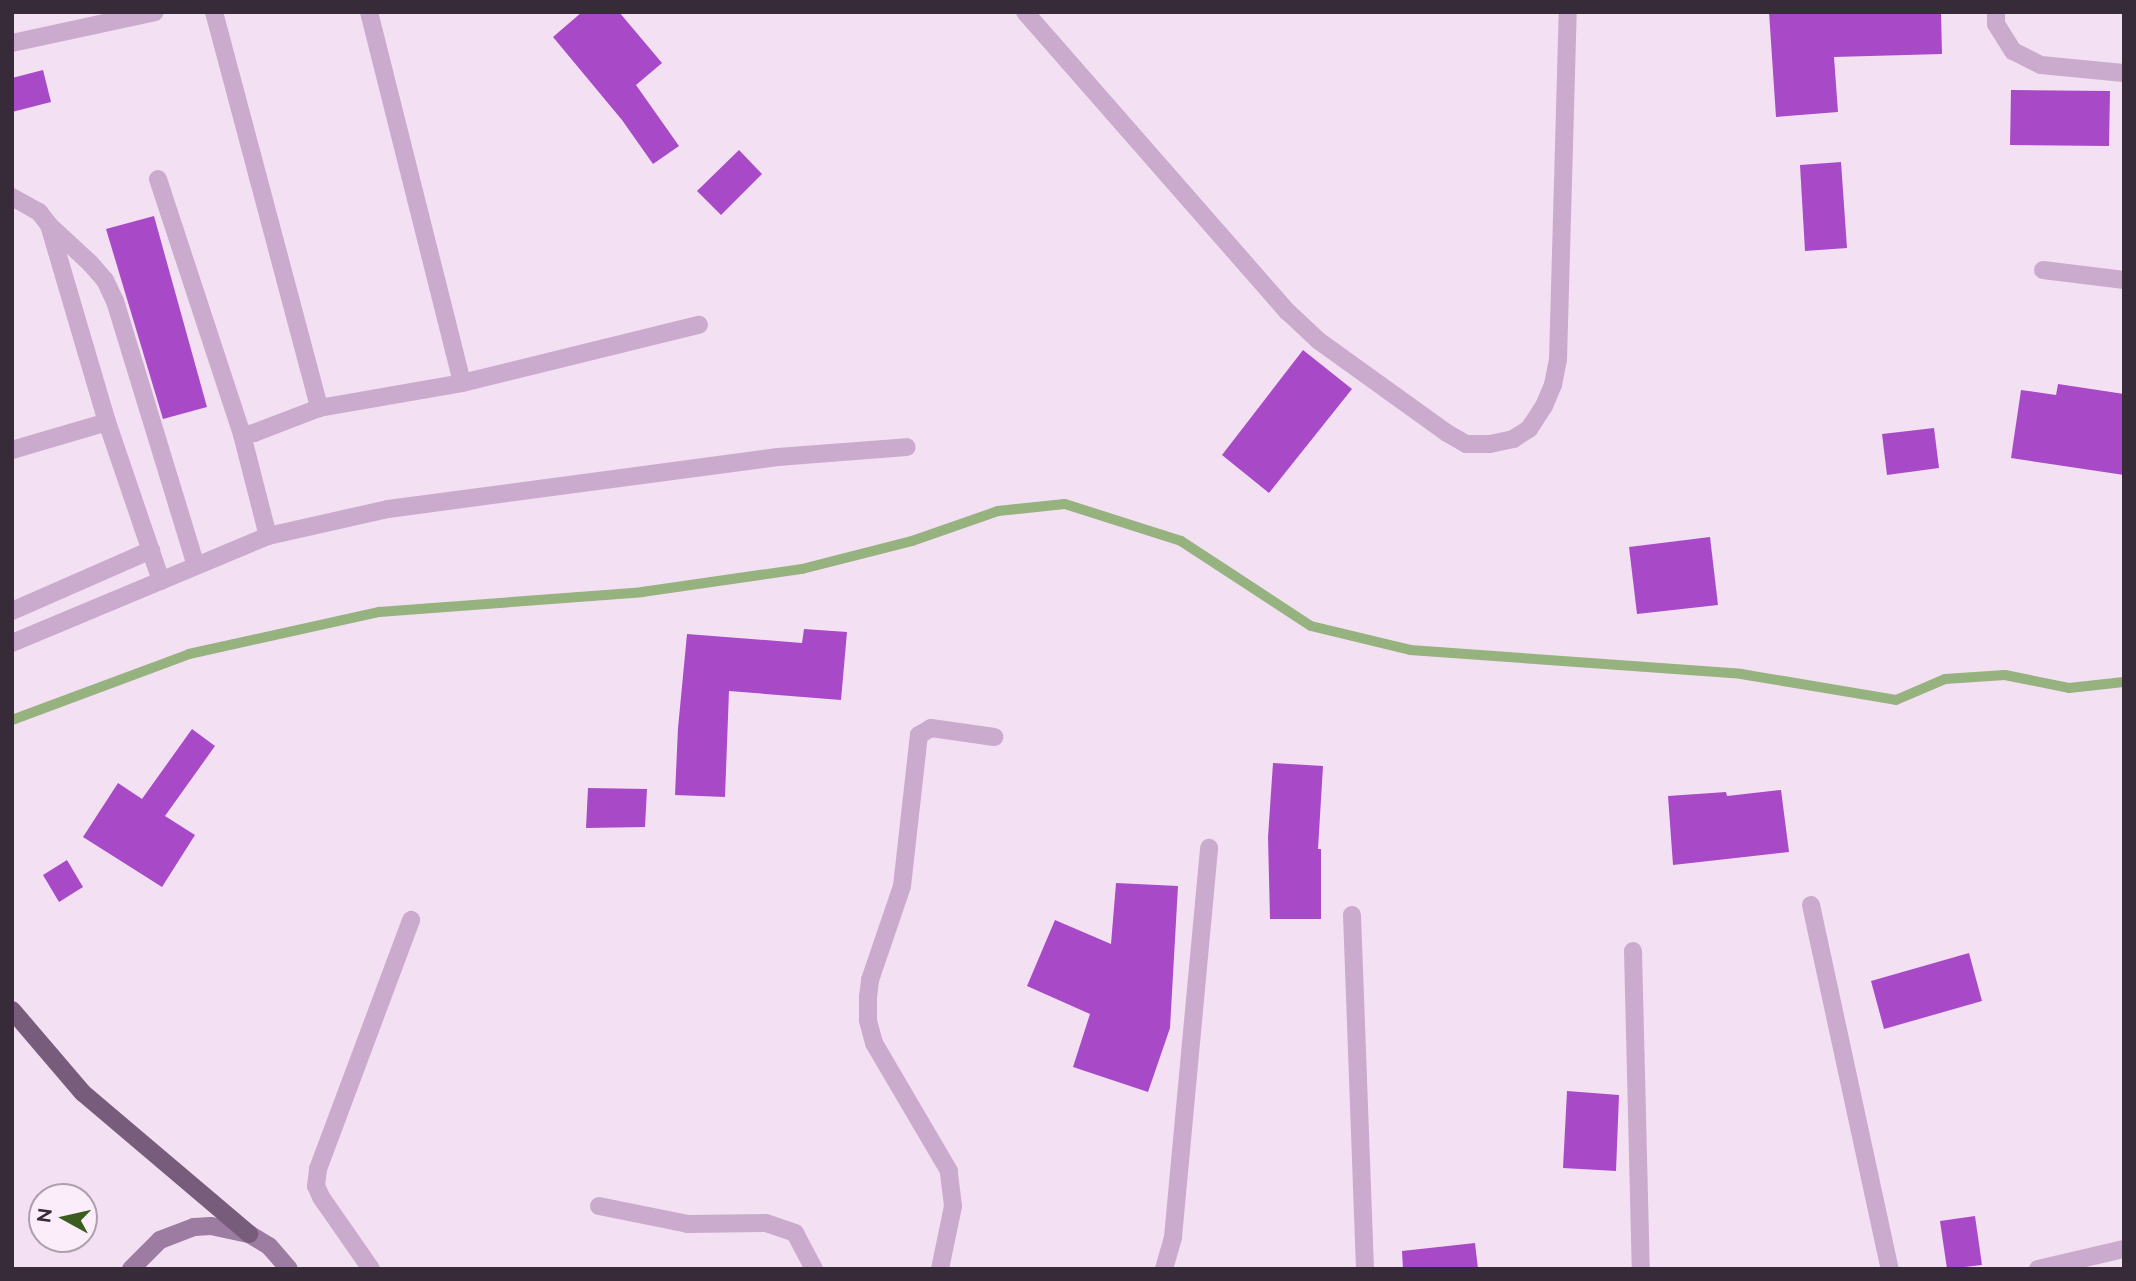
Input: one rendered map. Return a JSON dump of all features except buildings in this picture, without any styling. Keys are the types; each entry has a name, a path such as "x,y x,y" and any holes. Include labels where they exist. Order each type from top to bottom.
{"main road":[{"path":"12,1010 83,1093 249,1234"}],"street":[{"path":"12,43 155,12"},
{"path":"214,12 318,408"},
{"path":"369,12 462,383"},
{"path":"1025,12 1288,312 1319,341 1466,444 1490,444 1513,439 1529,429 1545,406 1553,385 1558,360 1568,12"},
{"path":"1996,12 1996,24 2013,51 2041,65 2124,73"},
{"path":"158,179 242,435 268,536"},
{"path":"12,197 39,212 105,280 115,300 196,566"},
{"path":"49,225 107,422 161,581"},
{"path":"2043,270 2124,280"},
{"path":"242,435 318,408 462,383 699,325"},
{"path":"12,450 107,422"},
{"path":"12,643 268,536 388,509 778,457 907,447"},
{"path":"12,611 151,550"},
{"path":"940,1269 953,1206 949,1171 874,1043 868,1020 868,997 870,980 902,886 919,735 931,728 994,737"},
{"path":"1164,1269 1173,1237 1209,848"},
{"path":"1811,905 1890,1269"},
{"path":"1352,915 1364,1269"},
{"path":"372,1269 316,1186 318,1169 411,920"},
{"path":"1633,951 1641,1269"},
{"path":"599,1206 688,1224 766,1223 795,1233 814,1269"},
{"path":"131,1269 160,1240 180,1231 211,1226 249,1234 269,1246 289,1269"},
{"path":"2038,1269 2122,1254"}],"waterway":[{"path":"12,720 189,654 379,612 642,592 802,569 912,541 998,511 1065,504 1181,541 1311,626 1410,650 1741,674 1896,700 1945,679 2005,675 2069,688 2124,682"}]}
